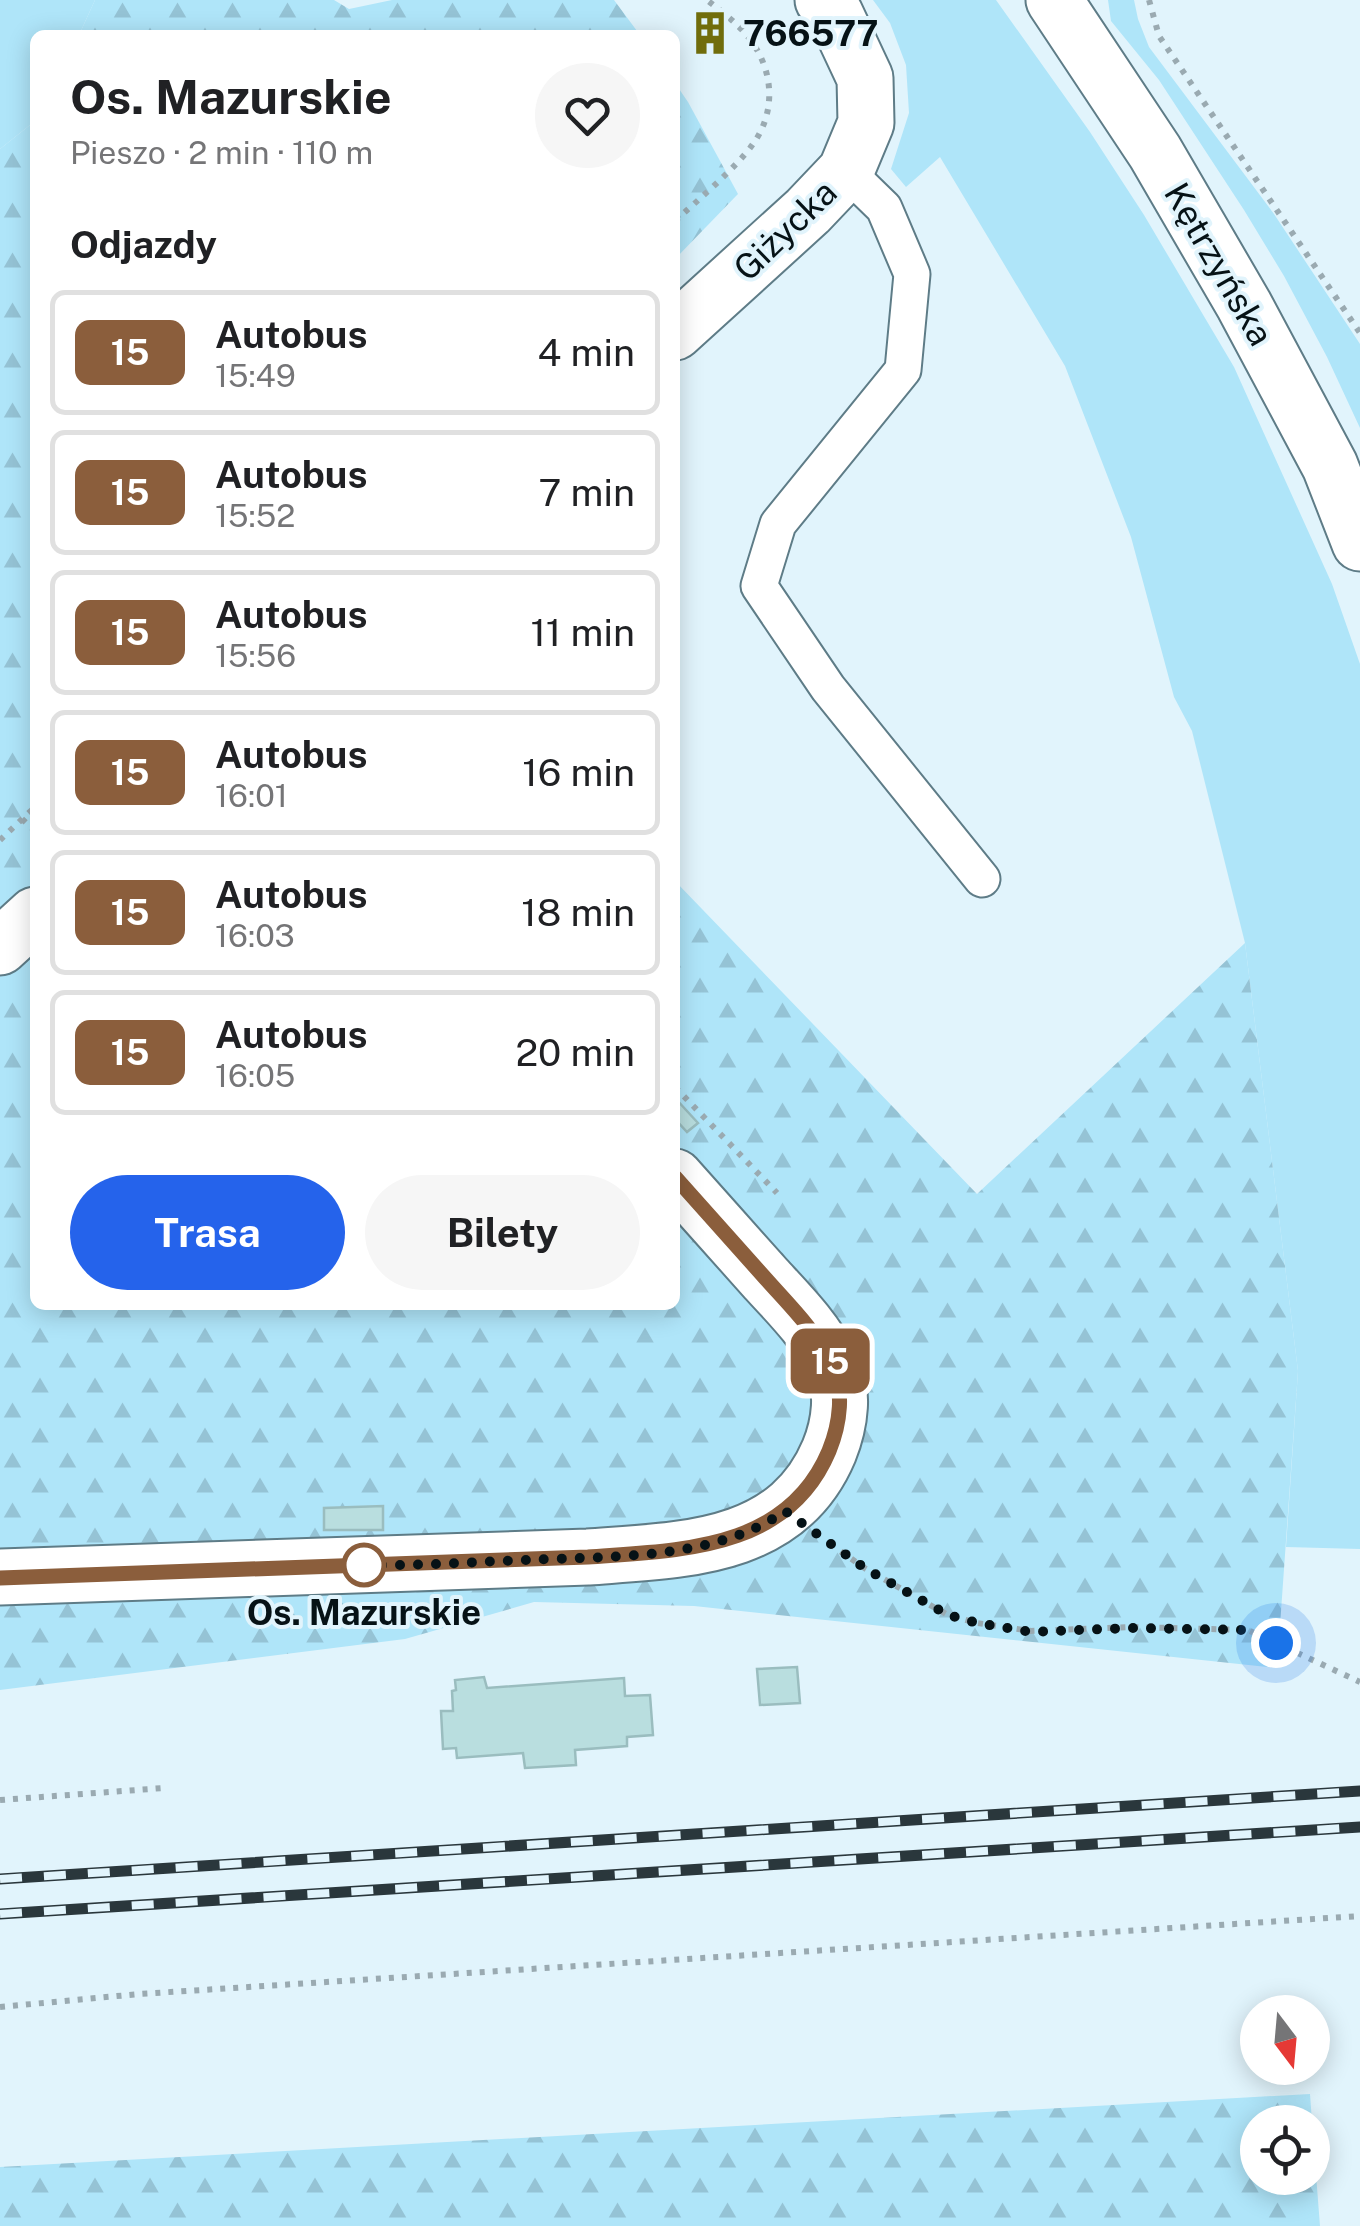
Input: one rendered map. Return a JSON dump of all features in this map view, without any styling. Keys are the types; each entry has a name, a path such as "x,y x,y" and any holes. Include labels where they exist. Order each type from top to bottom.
{"street":[{"name":"Giżycka","path":"680,327 808,211 846,170 866,123 865,78 835,14 824,0"},
{"name":"Kętrzyńska","path":"1054,0 1155,152 1244,305 1330,466 1360,543"},
{"path":"0,947 30,920"},
{"path":"0,1578 448,1564 675,1551 733,1538 763,1526 800,1498 822,1468 835,1436 840,1398 833,1366 795,1311 680,1184"}],"lane":[{"path":"846,170 884,208 912,274 903,370 778,524 759,586 828,688 982,880"}],"path":[{"path":"680,216 754,144 766,120 771,94 766,64 750,40 707,0"},
{"path":"1149,0 1159,36 1360,332"},
{"path":"0,840 30,811"},
{"path":"22,819 30,826"},
{"path":"785,1511 866,1569 948,1615 1031,1632 1131,1628 1248,1630 1360,1682"},
{"path":"0,1800 164,1788"},
{"path":"0,2007 139,1994 1360,1916"}],"green space":[{"path":"0,0 95,0 81,30 30,30 30,125 0,149"},
{"path":"95,0 334,0 349,9 392,0 614,0 636,30 81,30"},
{"path":"873,0 996,0 1144,215 1234,367 1332,584 1360,664 1360,1549 1286,1547 1298,1371 1245,943 1192,731 1174,697 1131,537 1065,366 940,157 906,187 891,169 909,113 906,65 890,23"},
{"path":"1108,0 1134,0 1149,47 1274,214 1360,344 1360,428 1284,276 1159,80 1111,21"},
{"path":"680,90 688,102 738,194 680,254"},
{"path":"30,125 30,1310 680,1310 680,886 977,1194 1245,943 1298,1371 1277,1668 694,1606 534,1602 405,1639 0,1690 0,149"},
{"path":"1310,2094 1311,2105 1240,2105 1240,2195 1318,2195 1320,2226 0,2226 0,2167"}],"building":[{"name":"766577","path":"708,21 721,38 712,45 699,29"},
{"path":"680,1103 698,1123 687,1132 680,1124"},
{"path":"383,1506 383,1530 324,1530 324,1508"},
{"path":"797,1667 800,1703 760,1705 757,1669"},
{"path":"484,1677 487,1688 624,1678 625,1696 650,1695 653,1735 627,1737 627,1746 575,1750 576,1765 525,1768 523,1753 457,1758 456,1748 443,1749 441,1711 453,1711 455,1680"}],"railway":[{"path":"0,1879 1360,1791"},
{"path":"0,1914 1360,1827"}],"bus line":[{"name":"15","path":"0,1578 588,1557 675,1551 733,1538 763,1526 800,1498 822,1468 835,1436 840,1398 833,1366 795,1311 680,1183"}],"place":[{"name":"766577","path":"710,33"},
{"name":"Os. Mazurskie","path":"364,1565"}],"route":[{"path":"364,1565 675,1551 733,1538 763,1526 785,1511 866,1569 948,1615 977,1623 1031,1632 1131,1628 1248,1630 1276,1643"}]}
